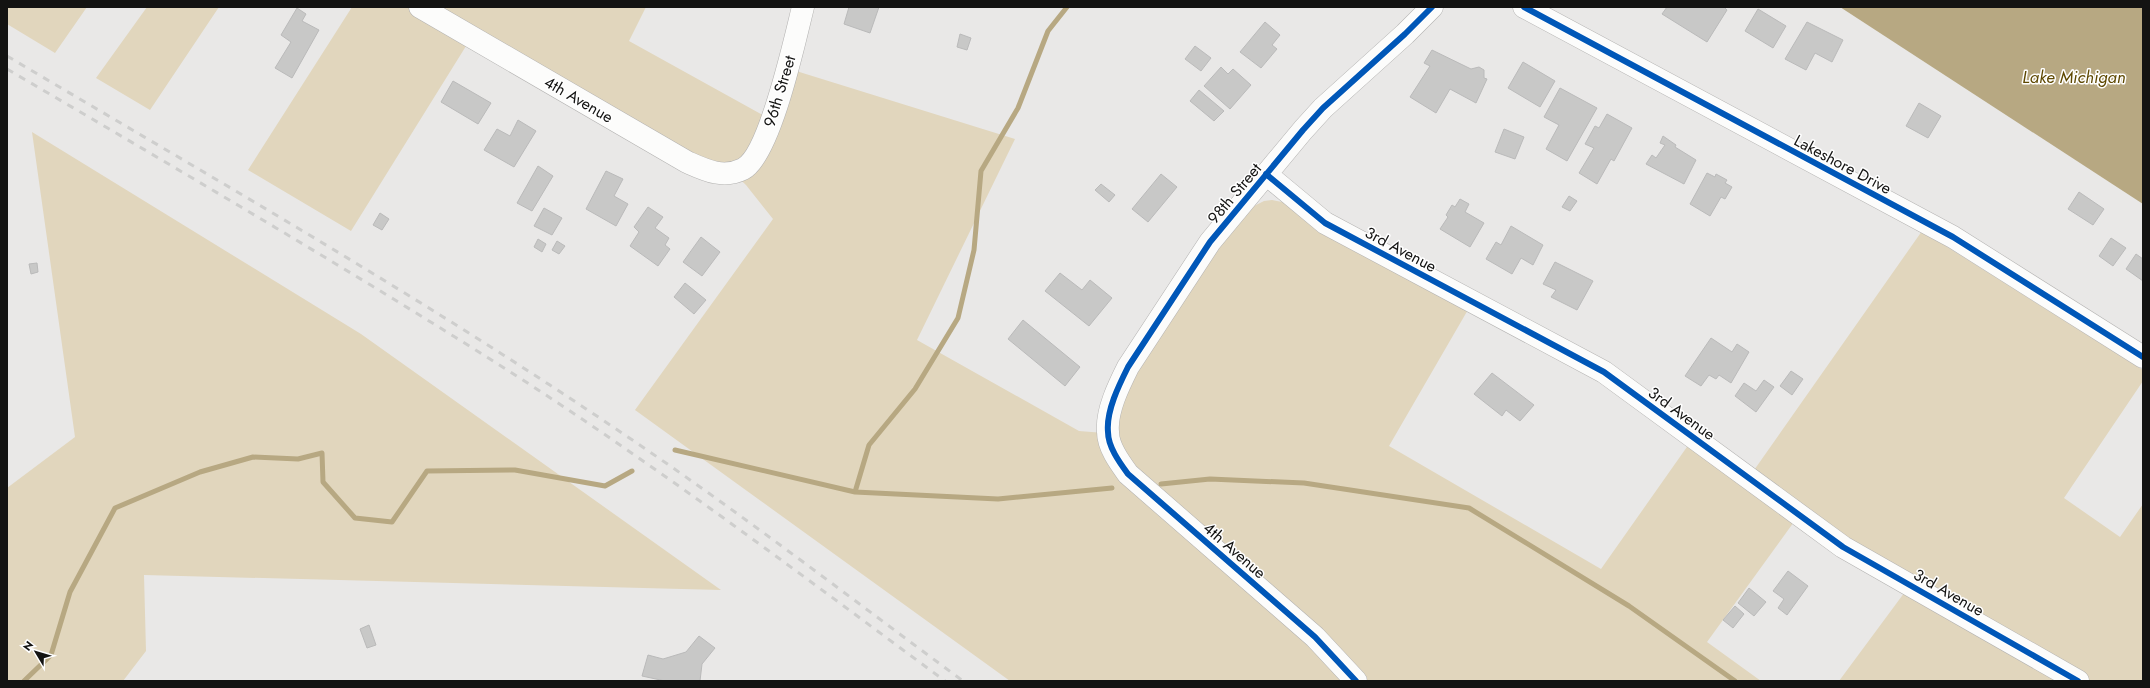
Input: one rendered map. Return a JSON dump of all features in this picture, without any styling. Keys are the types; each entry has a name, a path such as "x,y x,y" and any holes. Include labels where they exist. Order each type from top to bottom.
{"street":[{"name":"4th Avenue","path":"420,7 687,162 719,174 743,169"},
{"name":"96th Street","path":"743,169 755,157 778,100 803,7"},
{"name":"98th Street","path":"1108,432 1117,388 1150,331 1210,242 1323,108 1405,34 1432,7"},
{"name":"Lakeshore Drive","path":"1524,7 1953,237 2143,357"},
{"name":"3rd Avenue","path":"1266,174 1325,223 1604,372 1843,546 2078,681"},
{"name":"4th Avenue","path":"1108,432 1120,462 1128,474 1315,637 1356,681"}],"shaded area":[{"path":"7,7 87,7 55,53 7,24"},
{"path":"147,7 219,7 150,110 96,78"},
{"path":"352,7 646,7 629,41 777,123 793,70 1015,139 917,340 1079,431 1117,434 1123,397 1129,383 1202,268 1250,208 1264,201 1272,200 1287,203 1469,308 1389,446 1601,569 1689,444 1745,483 1922,231 2143,370 2143,381 2064,498 2120,537 2143,504 2143,681 1839,681 1913,581 1804,508 1707,642 1761,681 1010,681 635,410 773,219 746,185 726,166 710,163 476,30 351,231 248,170"},
{"path":"32,132 361,334 721,590 144,575 146,651 123,681 7,681 7,488 75,437"}],"water":[{"name":"Lake Michigan","path":"1840,7 2143,7 2143,204"}],"building":[{"path":"849,7 879,7 870,33 844,24"},
{"path":"1667,7 1724,7 1727,10 1707,42 1662,14"},
{"path":"297,8 306,14 302,21 319,30 292,78 275,68 291,42 281,35"},
{"path":"1758,9 1786,26 1773,48 1745,31"},
{"path":"1265,22 1280,35 1272,45 1277,49 1261,68 1240,52"},
{"path":"1807,22 1843,40 1832,62 1815,53 1806,70 1785,59"},
{"path":"960,34 971,38 967,50 957,47"},
{"path":"1195,46 1211,58 1201,71 1185,59"},
{"path":"1432,50 1471,69 1479,67 1484,70 1484,78 1487,79 1476,103 1450,89 1436,113 1410,97 1430,66 1424,63"},
{"path":"1523,62 1555,81 1540,107 1508,88"},
{"path":"1221,67 1228,74 1233,69 1251,85 1230,109 1204,86"},
{"path":"453,81 491,103 478,124 441,102"},
{"path":"1560,88 1597,108 1567,161 1546,149 1559,125 1544,117"},
{"path":"1199,90 1224,111 1214,121 1190,101"},
{"path":"1919,103 1941,116 1928,138 1906,126"},
{"path":"1607,114 1632,128 1614,161 1611,159 1597,184 1579,173 1594,148 1585,144 1595,126 1599,128"},
{"path":"518,120 536,131 514,167 484,150 497,129 510,136"},
{"path":"1504,129 1524,137 1515,159 1495,152"},
{"path":"1663,136 1676,145 1675,147 1696,160 1684,184 1646,164 1652,155 1656,158 1665,145 1660,143"},
{"path":"538,166 553,176 532,211 517,203"},
{"path":"606,171 623,179 614,196 628,204 616,226 586,209"},
{"path":"1707,173 1715,177 1716,174 1727,180 1725,183 1732,187 1725,199 1721,197 1710,216 1690,204"},
{"path":"1161,174 1177,187 1148,222 1132,209"},
{"path":"1101,184 1115,195 1109,202 1095,190"},
{"path":"2079,192 2104,209 2093,225 2068,209"},
{"path":"1569,196 1577,201 1570,211 1562,207"},
{"path":"1460,199 1469,204 1465,212 1484,223 1470,247 1440,229 1448,217 1446,215 1452,205 1455,207"},
{"path":"648,207 663,217 655,228 669,238 665,245 670,249 658,266 630,246 639,232 634,227"},
{"path":"544,208 562,218 552,235 534,226"},
{"path":"380,213 389,219 382,230 373,225"},
{"path":"1511,226 1543,245 1533,265 1521,258 1512,274 1486,259 1496,242 1501,245"},
{"path":"701,237 720,252 702,276 683,262"},
{"path":"2111,238 2126,248 2113,266 2099,256"},
{"path":"538,239 546,244 542,252 534,247"},
{"path":"557,241 565,246 559,254 552,250"},
{"path":"2136,254 2143,259 2143,281 2126,269"},
{"path":"1555,262 1593,281 1577,310 1551,297 1556,290 1543,284"},
{"path":"37,263 38,272 31,274 29,264"},
{"path":"1060,273 1082,290 1090,280 1112,298 1089,326 1045,291"},
{"path":"685,283 706,300 694,314 674,297"},
{"path":"1023,320 1080,367 1065,386 1008,339"},
{"path":"1711,338 1732,352 1737,344 1749,352 1731,383 1719,375 1716,379 1709,375 1701,386 1685,376"},
{"path":"1791,371 1803,379 1792,395 1780,386"},
{"path":"1492,373 1534,405 1520,421 1506,410 1502,416 1474,394"},
{"path":"1764,380 1774,387 1756,412 1735,396 1744,383 1756,391"},
{"path":"1788,571 1808,586 1787,615 1778,608 1784,599 1773,591"},
{"path":"1749,588 1766,602 1754,616 1738,603"},
{"path":"1735,606 1744,614 1733,628 1723,620"},
{"path":"369,625 376,645 367,648 360,629"},
{"path":"699,636 715,648 702,664 700,681 665,681 642,676 648,655 663,659 686,652"}],"waterway":[{"path":"855,492 869,445 915,389 958,318 974,250 981,171 1018,108 1048,31 1067,7"},
{"path":"675,450 855,492 998,499 1112,488"},
{"path":"24,681 51,655 70,592 115,508 200,472 253,457 298,459 322,453 323,482 355,518 392,522 427,471 515,470 605,486 632,471"},
{"path":"1161,484 1210,479 1304,483 1469,508 1629,606 1735,681"}],"railway":[{"path":"7,56 316,239 544,381 663,461 792,554 963,681"},
{"path":"7,69 310,248 549,397 664,475 945,681"}],"cycle path":[{"path":"1356,681 1315,637 1128,474 1112,449 1109,438 1108,424 1114,398 1128,367 1210,242 1323,108 1405,34 1432,7"},
{"path":"1524,7 1953,237 2143,357"},
{"path":"1266,174 1325,223 1604,372 1843,547 2078,681"}]}
